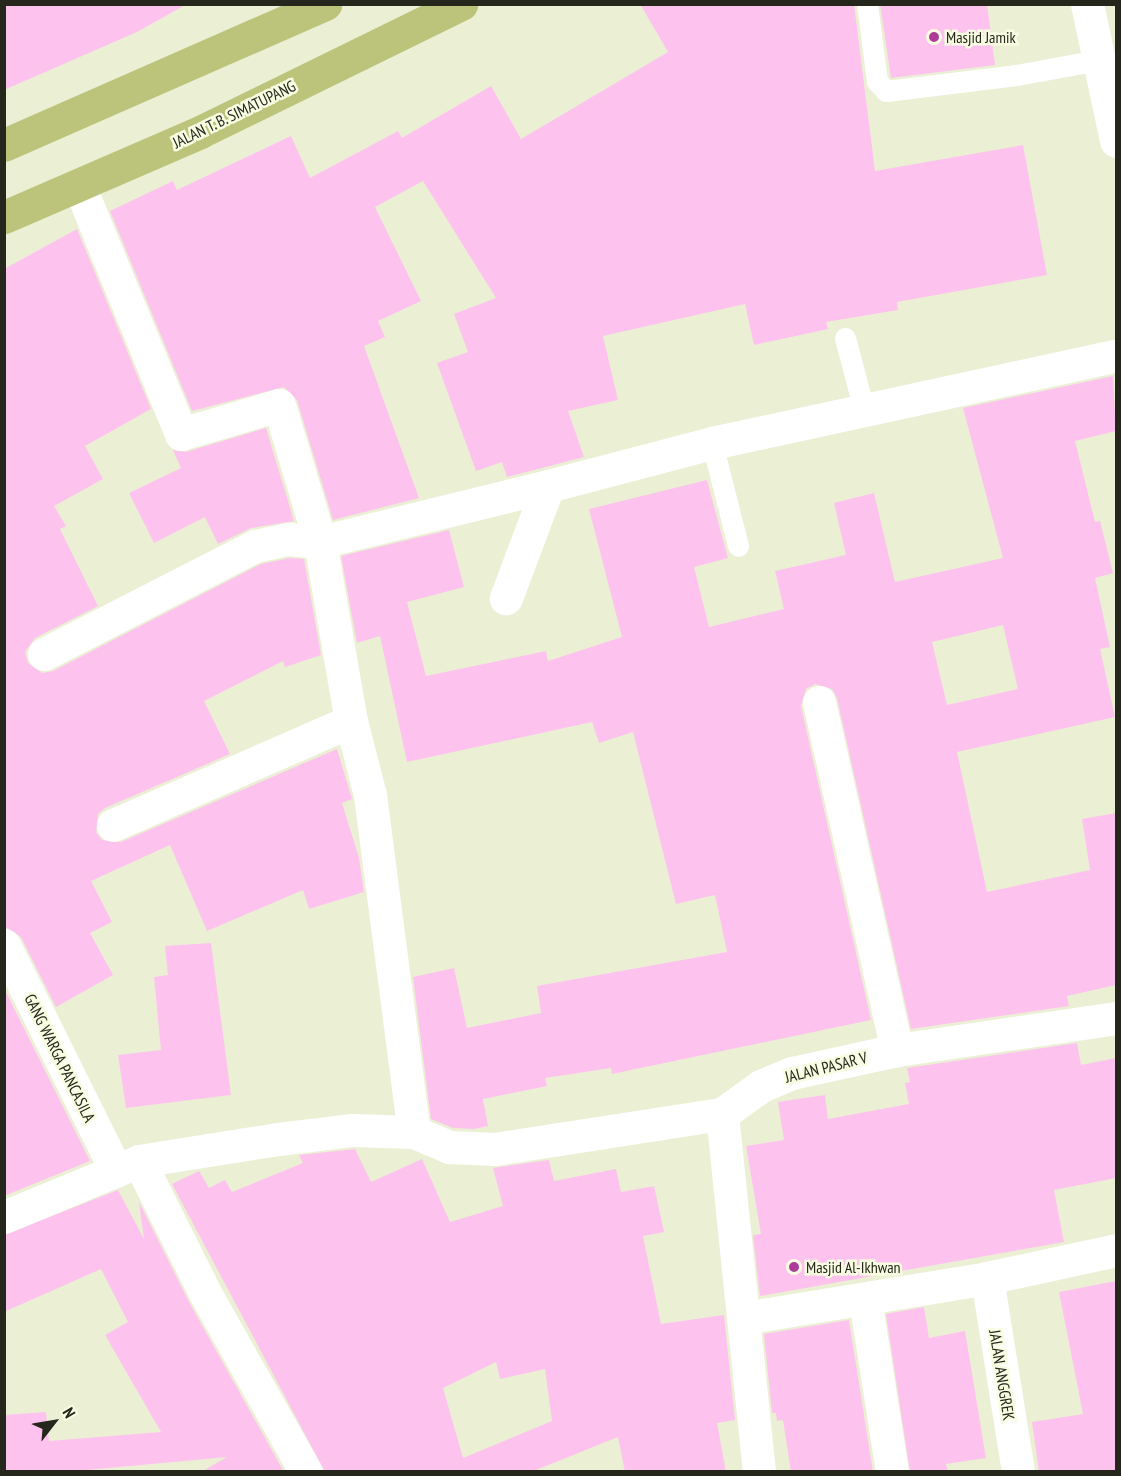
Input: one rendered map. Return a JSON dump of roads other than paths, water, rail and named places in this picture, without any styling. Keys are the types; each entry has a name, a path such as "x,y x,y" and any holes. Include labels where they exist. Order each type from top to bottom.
{"main road":[{"path":"4,145 325,4"},
{"name":"JALAN T. B. SIMATUPANG","path":"4,217 200,132 461,4"}],"street":[{"path":"1087,4 1116,141"},
{"path":"79,185 181,434 279,405 320,542 351,721 370,795 414,1132"},
{"path":"44,654 255,546 289,539 320,542 712,443 1116,356"},
{"path":"507,598 548,486"},
{"path":"819,702 897,1050"},
{"path":"112,825 351,721"},
{"name":"GANG WARGA PANCASILA","path":"8,961 127,1166 205,1293 306,1472"},
{"name":"JALAN PASAR V","path":"722,1114 761,1086 792,1073 897,1050 1116,1018"},
{"path":"4,1217 127,1166 352,1130 414,1132 449,1147 495,1149 722,1114 759,1472"},
{"path":"744,1318 987,1278 1116,1250"},
{"name":"JALAN ANGGREK","path":"987,1278 1018,1472"},
{"path":"865,1299 892,1472"}],"lane":[{"path":"867,4 877,81 886,91 1017,75 1098,60"},
{"path":"845,338 864,410"},
{"path":"712,443 738,546"}],"place":[{"name":"Masjid Jamik","path":"934,37"},
{"name":"Masjid Al-Ikhwan","path":"794,1267"}]}
